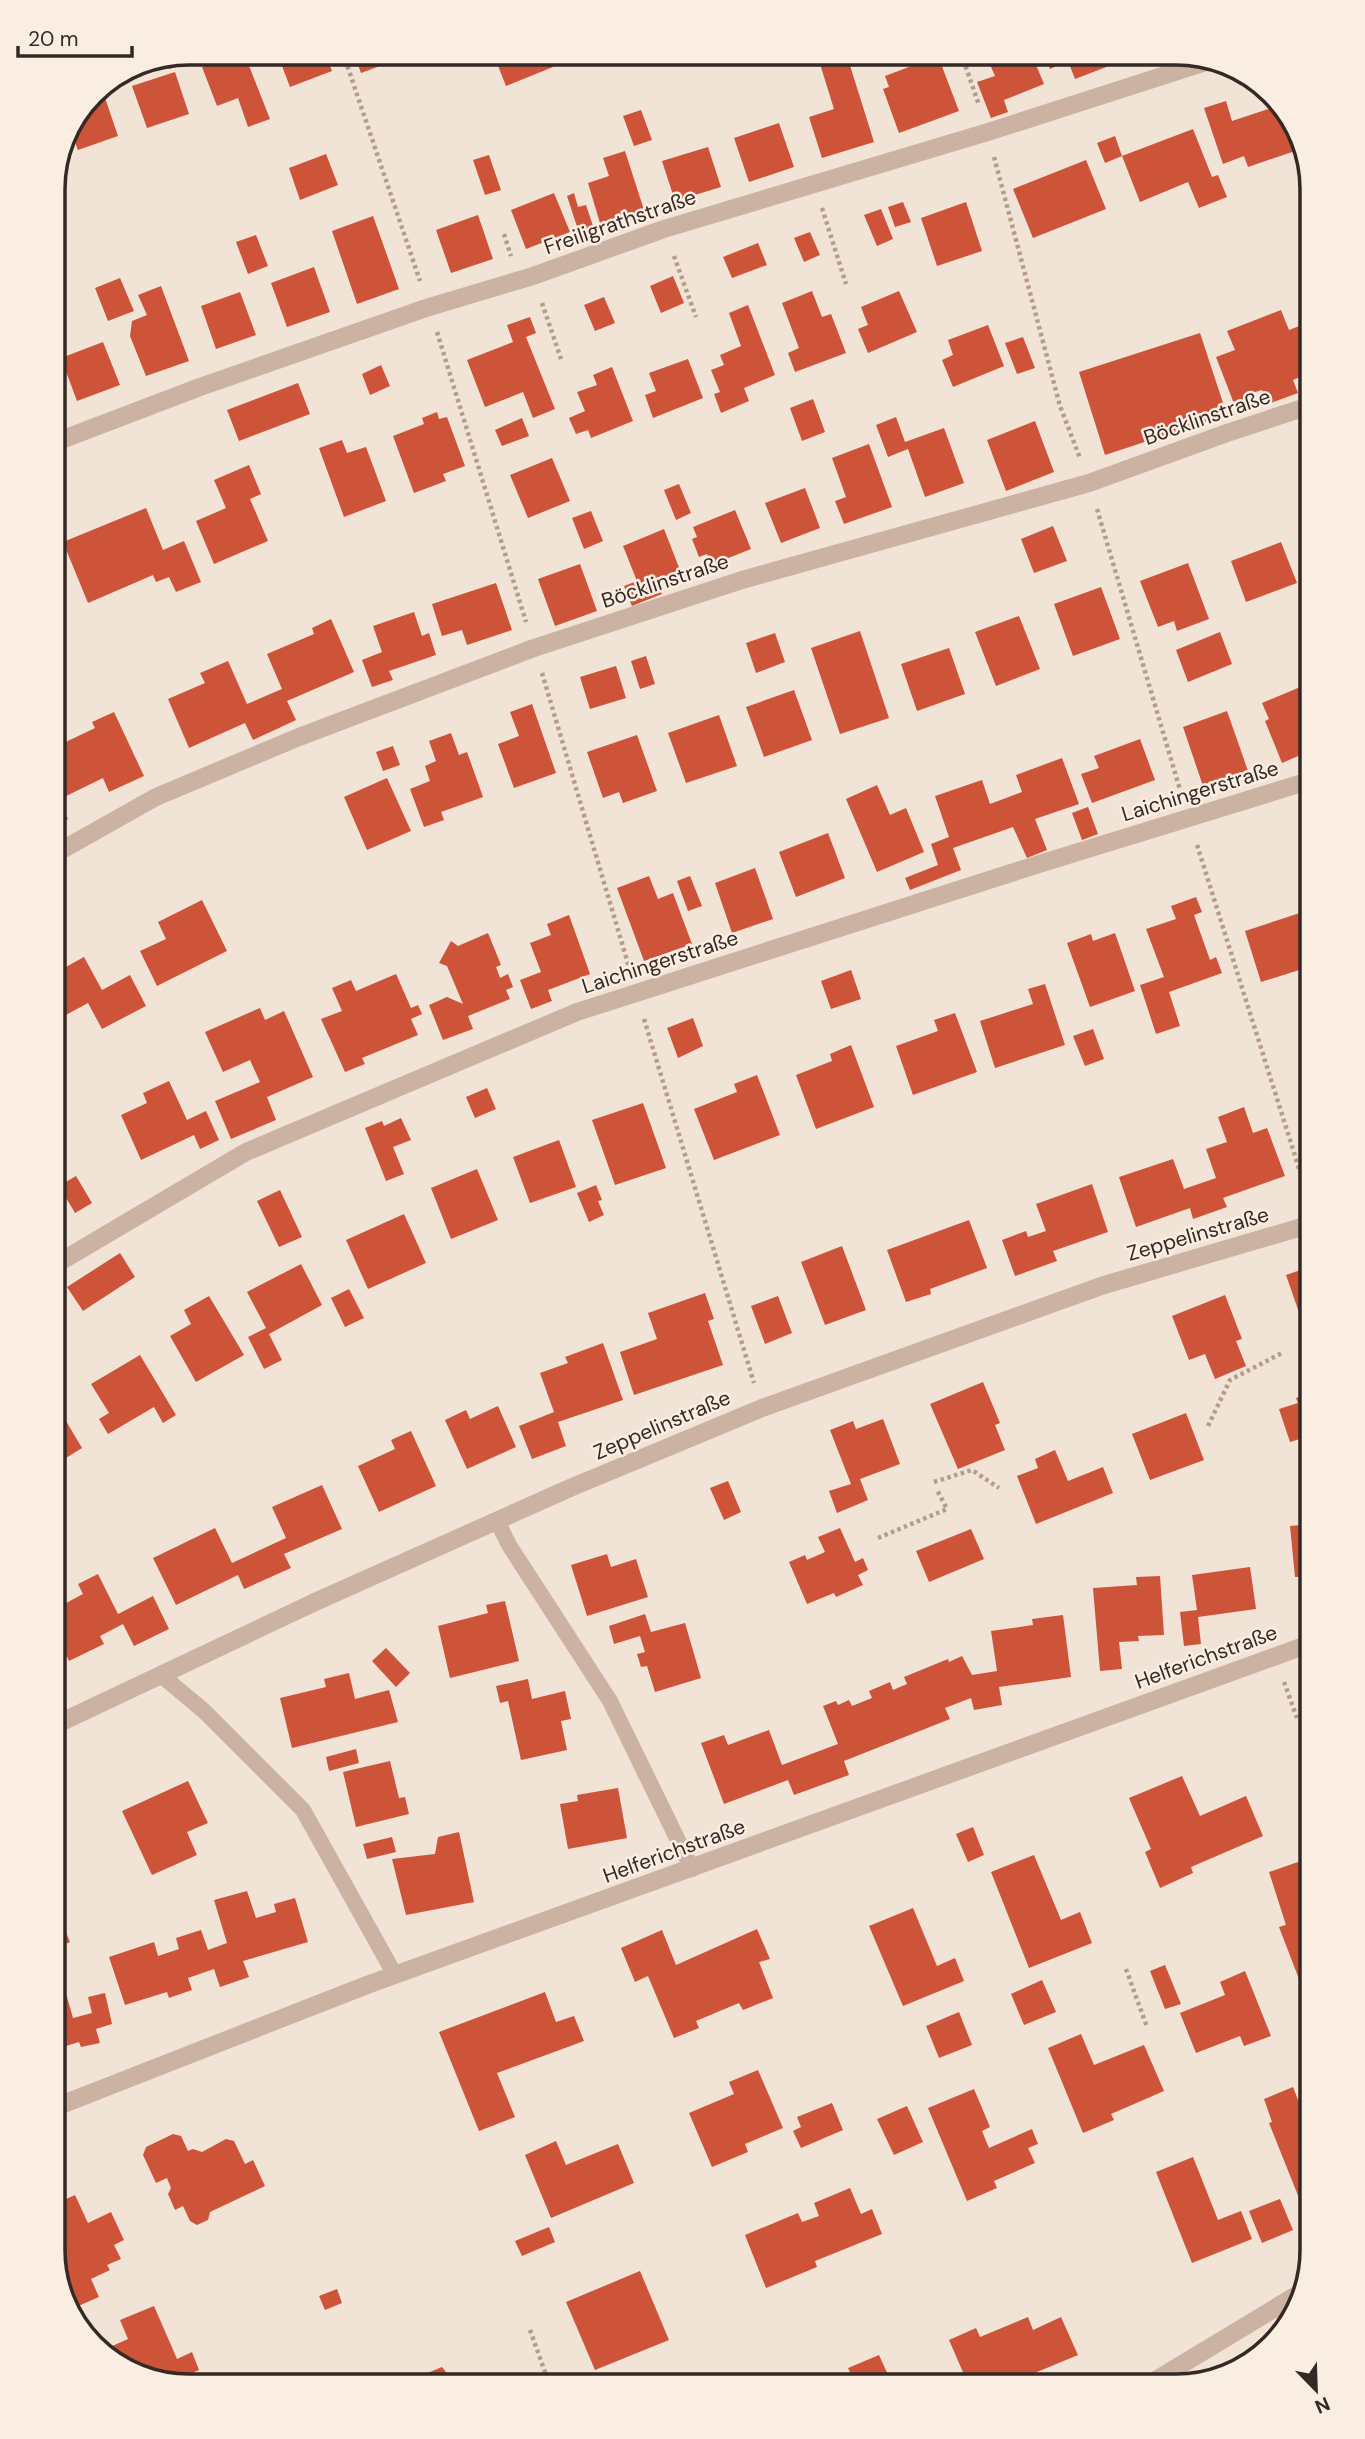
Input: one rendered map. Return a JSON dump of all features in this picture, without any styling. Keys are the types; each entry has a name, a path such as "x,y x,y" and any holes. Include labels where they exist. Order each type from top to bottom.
{"street":[{"name":"Freiligrathstraße","path":"65,438 200,387 429,307 533,276 664,229 988,132 1193,66"},
{"name":"Böcklinstraße","path":"65,848 156,796 299,737 534,648 742,580 1089,483 1300,409"},
{"name":"Laichingerstraße","path":"65,1259 246,1152 577,1013 1300,784"},
{"name":"Zeppelinstraße","path":"65,1720 314,1602 762,1408 1104,1285 1300,1228"},
{"name":"Helferichstraße","path":"65,2103 218,2041 395,1975 1300,1647"},
{"path":"1166,2374 1291,2299"}],"lane":[{"path":"497,1521 509,1545 610,1701 692,1869"},
{"path":"161,1675 204,1711 303,1810 395,1975"}],"path":[{"path":"347,65 429,307 762,1408"},
{"path":"965,65 988,132 1060,407 1089,483 1189,818 1300,1173"},
{"path":"814,184 846,284"},
{"path":"664,229 696,317"},
{"path":"533,276 561,359"},
{"path":"1208,1426 1230,1380 1282,1353"},
{"path":"934,1482 972,1471 999,1488"},
{"path":"877,1538 947,1509 937,1490"},
{"path":"1275,1656 1297,1718"},
{"path":"1126,1969 1147,2027"},
{"path":"530,2330 546,2374"}],"building":[{"path":"249,65 270,119 248,127 238,98 217,106 202,67"},
{"path":"282,65 330,65 332,71 290,87"},
{"path":"358,65 383,65 361,73"},
{"path":"498,65 552,65 553,67 506,86"},
{"path":"820,65 850,65 874,142 822,158 809,117 834,109"},
{"path":"914,65 941,65 959,111 899,133 883,89 889,87 885,76"},
{"path":"990,65 1036,65 1044,84 1004,100 1008,112 991,118 977,82 995,76"},
{"path":"1070,65 1112,65 1075,79"},
{"path":"175,72 189,114 147,128 132,86"},
{"path":"105,97 118,136 78,150 74,140 77,134 90,113"},
{"path":"1226,101 1232,121 1271,108 1284,127 1294,151 1248,167 1244,156 1223,164 1204,108"},
{"path":"641,110 652,140 634,146 623,116"},
{"path":"779,123 794,167 749,182 734,138"},
{"path":"1193,129 1212,177 1218,175 1227,197 1199,208 1188,182 1140,202 1122,156"},
{"path":"1115,136 1122,156 1105,163 1097,143"},
{"path":"708,147 721,187 675,201 662,161"},
{"path":"625,151 644,210 600,223 588,183 609,176 603,158"},
{"path":"326,154 338,185 300,200 289,168"},
{"path":"489,155 501,190 485,195 473,160"},
{"path":"1086,160 1106,209 1033,238 1013,189"},
{"path":"554,193 570,232 526,249 511,210"},
{"path":"574,193 578,207 586,205 596,235 581,239 567,196"},
{"path":"903,202 911,222 895,227 888,207"},
{"path":"966,202 982,251 937,266 921,218"},
{"path":"881,209 893,239 877,246 864,215"},
{"path":"478,215 493,259 451,273 436,230"},
{"path":"373,216 399,289 357,304 332,231"},
{"path":"810,232 820,255 804,262 794,238"},
{"path":"256,235 268,266 248,274 236,242"},
{"path":"758,243 767,265 732,278 723,257"},
{"path":"314,267 330,312 287,327 271,283"},
{"path":"673,276 684,303 661,313 650,286"},
{"path":"120,278 134,311 108,321 95,288"},
{"path":"161,286 189,361 146,376 130,336 132,321 147,315 138,295"},
{"path":"812,291 822,317 831,314 846,353 795,372 788,353 799,348 782,303"},
{"path":"899,291 917,332 868,353 858,329 868,325 861,307"},
{"path":"240,292 256,335 216,349 201,306"},
{"path":"604,297 615,323 595,331 584,305"},
{"path":"748,305 775,375 744,388 749,401 721,413 714,394 720,392 711,370 724,365 720,355 741,346 729,313"},
{"path":"1281,310 1289,330 1300,326 1300,377 1293,380 1298,393 1268,404 1262,390 1252,393 1256,407 1238,414 1216,357 1235,350 1227,331"},
{"path":"530,317 536,333 526,337 555,409 533,418 523,392 485,407 467,360 513,342 507,325"},
{"path":"988,325 1004,366 953,387 942,360 953,355 948,340"},
{"path":"1200,333 1227,415 1105,455 1079,372"},
{"path":"1023,337 1035,368 1017,374 1005,343"},
{"path":"103,342 120,385 77,401 65,369 65,356"},
{"path":"688,359 703,398 653,418 645,395 656,391 649,373"},
{"path":"381,365 390,386 370,395 362,374"},
{"path":"612,367 633,421 591,438 588,430 576,434 569,418 585,411 577,392 597,385 593,375"},
{"path":"298,383 310,414 239,441 227,410"},
{"path":"813,399 825,432 802,441 790,408"},
{"path":"437,412 439,419 447,417 465,466 443,474 446,481 414,493 393,436 424,424 422,418"},
{"path":"896,417 905,442 944,428 964,483 925,497 908,449 888,457 876,425"},
{"path":"522,418 529,436 502,446 495,430"},
{"path":"1035,421 1054,472 1006,491 987,440"},
{"path":"342,440 347,453 366,447 386,501 344,517 319,448"},
{"path":"869,444 892,507 844,524 835,501 846,497 832,458"},
{"path":"552,458 570,501 528,518 510,475"},
{"path":"249,465 261,494 250,499 268,541 214,564 196,521 226,508 214,480"},
{"path":"679,484 691,513 676,520 664,490"},
{"path":"805,488 820,528 781,543 765,503"},
{"path":"146,508 163,550 184,541 201,582 176,592 169,577 156,582 153,575 88,603 65,541"},
{"path":"735,510 751,549 711,565 707,554 699,557 692,539 697,537 693,527"},
{"path":"591,511 603,541 584,549 572,518"},
{"path":"1053,526 1067,561 1034,573 1021,539"},
{"path":"664,529 680,570 656,580 662,594 632,606 624,586 637,581 623,546"},
{"path":"1281,542 1297,583 1246,602 1231,561"},
{"path":"1188,563 1209,619 1177,631 1174,621 1158,627 1140,581"},
{"path":"580,564 597,611 555,626 538,579"},
{"path":"496,583 512,630 467,645 462,630 442,636 432,604"},
{"path":"1101,587 1120,639 1073,656 1054,604"},
{"path":"414,612 422,636 429,633 436,655 389,671 393,680 372,687 362,660 382,652 373,626"},
{"path":"1019,616 1040,669 996,686 975,632"},
{"path":"331,619 354,672 287,701 296,720 253,740 245,723 189,748 168,699 205,683 200,673 228,661 247,704 282,689 267,654 314,634 312,628"},
{"path":"860,631 889,718 840,734 811,648"},
{"path":"1220,632 1232,664 1188,682 1176,650"},
{"path":"775,633 785,662 756,673 746,643"},
{"path":"949,648 965,694 917,711 901,664"},
{"path":"646,656 655,684 640,689 631,661"},
{"path":"616,666 626,698 590,709 580,677"},
{"path":"1300,687 1300,755 1282,763 1265,721 1269,719 1262,703"},
{"path":"794,690 812,740 764,757 746,707"},
{"path":"532,704 556,773 514,788 498,744 519,736 510,712"},
{"path":"1227,711 1248,771 1203,786 1183,727"},
{"path":"114,712 144,776 109,792 103,778 65,797 65,742 95,728 92,722"},
{"path":"719,715 737,766 686,783 668,733"},
{"path":"451,733 459,755 467,752 483,797 441,812 444,820 424,827 410,789 430,781 425,766 436,761 429,741"},
{"path":"637,735 657,791 623,803 619,792 603,798 587,752"},
{"path":"1140,739 1155,780 1092,803 1081,774 1099,768 1094,756"},
{"path":"393,746 400,765 383,771 376,752"},
{"path":"1062,758 1079,804 1035,819 1047,850 1027,858 1013,827 953,848 961,870 910,890 905,878 938,865 931,844 949,837 935,796 982,780 990,804 1022,792 1016,775"},
{"path":"387,778 411,831 367,850 344,797"},
{"path":"877,785 890,815 906,808 924,852 877,872 846,799"},
{"path":"1088,807 1098,834 1082,840 1072,813"},
{"path":"828,833 845,878 796,897 779,852"},
{"path":"755,868 773,919 732,933 715,883"},
{"path":"649,876 658,899 673,893 692,944 644,961 617,888"},
{"path":"690,876 702,906 688,911 677,881"},
{"path":"1196,897 1202,912 1194,915 1210,960 1216,957 1222,973 1169,992 1180,1026 1156,1034 1140,985 1164,977 1146,929 1176,919 1171,906"},
{"path":"202,900 227,951 157,986 140,951 166,939 158,922"},
{"path":"1300,913 1300,970 1261,982 1245,931"},
{"path":"569,915 590,974 548,990 552,1001 531,1009 520,980 541,972 530,943 551,935 547,924"},
{"path":"488,933 501,965 496,967 500,978 508,974 513,987 506,990 510,999 468,1016 473,1029 443,1040 429,1005 447,997 463,1004 447,966 439,963 451,941 458,946"},
{"path":"1115,933 1135,991 1090,1007 1067,943 1091,934 1093,941"},
{"path":"84,957 102,990 130,975 146,1006 102,1029 88,1003 65,1015 65,967"},
{"path":"851,970 861,999 831,1009 821,981"},
{"path":"396,974 411,1008 418,1005 422,1014 411,1019 418,1035 362,1058 365,1064 345,1072 321,1019 342,1011 332,988 351,980 356,991"},
{"path":"1045,984 1065,1045 995,1068 980,1021 1033,1004 1028,989"},
{"path":"260,1008 265,1020 284,1011 313,1077 267,1097 276,1120 231,1139 215,1101 260,1082 250,1060 223,1072 205,1032"},
{"path":"955,1013 977,1072 913,1095 896,1046 938,1031 934,1020"},
{"path":"693,1018 703,1046 678,1058 667,1028"},
{"path":"1093,1029 1104,1059 1085,1066 1073,1036"},
{"path":"851,1045 874,1107 816,1129 796,1075 832,1061 830,1054"},
{"path":"757,1075 780,1135 714,1160 694,1109 737,1092 734,1084"},
{"path":"169,1081 187,1120 206,1111 219,1140 200,1149 194,1135 141,1160 121,1115 147,1103 143,1093"},
{"path":"487,1088 496,1109 475,1118 466,1097"},
{"path":"643,1103 666,1168 615,1185 592,1120"},
{"path":"1244,1107 1253,1133 1267,1128 1285,1176 1223,1198 1227,1207 1193,1219 1190,1208 1136,1227 1119,1177 1173,1159 1184,1189 1216,1178 1206,1149 1227,1142 1218,1117"},
{"path":"401,1118 411,1140 393,1147 404,1174 386,1181 365,1128 382,1121 384,1126"},
{"path":"559,1140 576,1187 530,1203 513,1157"},
{"path":"477,1169 498,1220 451,1239 431,1188"},
{"path":"76,1176 92,1203 75,1213 65,1196 65,1182"},
{"path":"1092,1184 1108,1232 1053,1251 1057,1261 1015,1276 1002,1240 1026,1231 1028,1237 1046,1231 1036,1204"},
{"path":"596,1185 602,1200 598,1201 604,1215 589,1222 577,1193"},
{"path":"280,1190 302,1237 279,1247 257,1201"},
{"path":"404,1214 426,1263 368,1289 346,1240"},
{"path":"969,1220 987,1268 930,1289 931,1294 906,1302 887,1250"},
{"path":"842,1246 866,1310 825,1325 801,1262"},
{"path":"120,1253 135,1277 83,1311 67,1287"},
{"path":"301,1264 322,1305 269,1334 282,1360 264,1369 248,1337 266,1328 247,1292"},
{"path":"1300,1270 1300,1315 1286,1275"},
{"path":"349,1289 364,1318 345,1327 331,1298"},
{"path":"705,1293 714,1319 708,1321 723,1365 634,1395 620,1352 657,1339 648,1313"},
{"path":"1225,1295 1242,1339 1236,1341 1246,1366 1215,1379 1205,1354 1189,1360 1172,1316"},
{"path":"209,1296 244,1355 196,1382 170,1336 191,1324 184,1310"},
{"path":"778,1296 792,1333 765,1344 751,1306"},
{"path":"603,1343 623,1400 558,1422 566,1446 532,1459 519,1426 554,1412 540,1373 568,1363 565,1357"},
{"path":"140,1355 176,1415 163,1423 154,1407 108,1434 99,1419 109,1413 91,1384"},
{"path":"983,1382 1000,1423 995,1425 1005,1450 958,1469 930,1404"},
{"path":"1300,1396 1300,1439 1290,1442 1279,1409 1298,1403 1296,1398"},
{"path":"498,1406 516,1447 467,1469 445,1420 466,1410 470,1419"},
{"path":"1186,1413 1204,1460 1150,1480 1132,1434"},
{"path":"65,1419 82,1448 65,1459"},
{"path":"883,1419 900,1464 860,1479 868,1500 837,1513 829,1491 851,1484 830,1430 853,1421 856,1429"},
{"path":"411,1431 436,1486 379,1512 358,1466 395,1449 391,1440"},
{"path":"1055,1450 1068,1481 1103,1467 1113,1493 1036,1524 1017,1476 1038,1468 1035,1459"},
{"path":"728,1481 741,1512 724,1520 710,1488"},
{"path":"322,1485 342,1529 284,1554 291,1568 244,1589 238,1575 176,1605 153,1558 215,1528 232,1563 286,1538 272,1507"},
{"path":"1300,1525 1300,1577 1295,1577 1290,1526"},
{"path":"840,1528 855,1562 863,1558 868,1570 858,1575 863,1585 836,1597 834,1593 807,1604 789,1562 805,1555 807,1560 825,1552 818,1537"},
{"path":"971,1529 984,1559 929,1582 916,1551"},
{"path":"607,1554 611,1567 636,1559 648,1597 587,1616 571,1565"},
{"path":"1250,1567 1256,1609 1198,1617 1201,1644 1184,1646 1180,1612 1197,1610 1192,1575"},
{"path":"98,1574 118,1614 153,1596 169,1629 134,1646 123,1624 100,1636 104,1644 69,1661 65,1652 65,1604 83,1594 78,1584"},
{"path":"1160,1576 1164,1635 1138,1636 1139,1641 1119,1642 1122,1669 1100,1671 1093,1588 1137,1585 1136,1577"},
{"path":"505,1601 519,1661 450,1678 438,1626 488,1613 486,1605"},
{"path":"645,1614 651,1632 685,1623 701,1678 655,1692 647,1666 641,1667 637,1654 645,1652 640,1636 614,1644 609,1626"},
{"path":"1063,1615 1071,1677 999,1687 1002,1705 974,1710 971,1698 945,1708 950,1719 844,1761 849,1775 794,1795 788,1780 724,1804 701,1743 724,1735 728,1745 769,1730 782,1765 838,1744 823,1706 836,1701 838,1705 849,1700 852,1706 872,1698 869,1691 890,1682 893,1690 907,1684 904,1677 962,1656 972,1675 997,1671 991,1631 1033,1625 1032,1619"},
{"path":"386,1648 410,1673 396,1687 372,1661"},
{"path":"349,1673 355,1699 389,1690 398,1722 292,1748 280,1698 326,1687 324,1679"},
{"path":"528,1679 532,1699 565,1691 571,1719 561,1721 567,1750 521,1760 508,1701 500,1703 496,1686"},
{"path":"356,1749 359,1763 329,1771 326,1757"},
{"path":"390,1761 399,1798 405,1797 409,1814 356,1827 343,1772"},
{"path":"1182,1776 1200,1816 1246,1796 1263,1836 1191,1867 1193,1873 1160,1888 1145,1852 1151,1849 1129,1798"},
{"path":"188,1781 208,1823 187,1832 197,1855 152,1875 122,1811"},
{"path":"618,1788 627,1838 568,1849 560,1804 578,1801 577,1795"},
{"path":"973,1827 984,1855 968,1862 956,1834"},
{"path":"459,1832 474,1902 406,1915 392,1859 435,1854 438,1837"},
{"path":"392,1837 396,1852 367,1859 363,1844"},
{"path":"1034,1855 1061,1920 1080,1912 1092,1943 1029,1968 991,1872"},
{"path":"1300,1863 1300,1982 1279,1927 1286,1925 1269,1872"},
{"path":"247,1891 256,1918 276,1912 274,1904 295,1898 308,1942 243,1961 249,1977 220,1987 214,1969 188,1978 192,1990 169,1998 167,1992 125,2005 109,1957 154,1942 158,1956 179,1949 176,1938 201,1930 208,1950 227,1943 214,1900"},
{"path":"913,1908 937,1966 955,1958 964,1981 903,2006 869,1926"},
{"path":"757,1929 770,1959 759,1962 773,1998 743,2010 739,2003 696,2021 699,2028 674,2038 648,1976 635,1982 621,1948 662,1930 676,1965"},
{"path":"65,1930 70,1942 65,1944"},
{"path":"1165,1965 1181,2004 1165,2009 1150,1971"},
{"path":"1245,1971 1271,2036 1244,2046 1240,2036 1196,2053 1180,2013 1225,1995 1220,1982"},
{"path":"1042,1980 1056,2012 1024,2025 1011,1994"},
{"path":"65,1990 73,2018 92,2013 88,1997 105,1993 112,2024 96,2029 100,2043 81,2047 79,2042 65,2046"},
{"path":"545,1992 556,2022 574,2016 584,2041 497,2073 515,2117 479,2131 439,2032"},
{"path":"959,2012 972,2045 939,2058 926,2026"},
{"path":"1081,2034 1094,2065 1144,2045 1164,2091 1111,2114 1114,2120 1083,2133 1048,2048"},
{"path":"758,2070 783,2128 745,2144 748,2152 712,2167 689,2113 734,2094 729,2082"},
{"path":"1293,2087 1300,2105 1299,2198 1269,2123 1272,2122 1264,2099"},
{"path":"974,2089 990,2127 982,2131 989,2148 1032,2129 1038,2144 1028,2148 1035,2163 994,2181 997,2188 967,2201 928,2108"},
{"path":"832,2103 843,2130 801,2148 793,2131 801,2127 797,2117"},
{"path":"907,2106 923,2142 894,2155 877,2119"},
{"path":"173,2134 181,2136 188,2151 193,2149 202,2152 226,2139 234,2141 245,2164 253,2160 265,2186 210,2212 208,2220 197,2225 190,2221 183,2206 175,2210 168,2194 171,2188 167,2178 156,2183 143,2155 146,2147"},
{"path":"556,2141 566,2165 618,2144 634,2183 551,2218 525,2155"},
{"path":"1193,2157 1218,2220 1241,2211 1252,2239 1192,2263 1156,2172"},
{"path":"850,2188 861,2214 872,2209 882,2234 815,2261 817,2267 766,2288 745,2235 798,2213 802,2222 819,2216 814,2203"},
{"path":"75,2195 88,2223 111,2212 124,2240 114,2245 121,2259 107,2265 110,2270 91,2279 99,2297 78,2306 71,2290 65,2259 65,2200"},
{"path":"1280,2199 1293,2230 1262,2243 1249,2211"},
{"path":"549,2227 555,2242 522,2256 515,2241"},
{"path":"640,2271 669,2340 595,2370 566,2302"},
{"path":"337,2289 342,2303 325,2310 319,2296"},
{"path":"154,2306 177,2359 192,2352 199,2370 180,2374 164,2372 134,2362 111,2347 128,2339 120,2320"},
{"path":"1028,2317 1033,2330 1061,2317 1078,2355 1032,2374 964,2374 949,2340 976,2328 980,2337"},
{"path":"879,2355 888,2374 851,2374 848,2368"},
{"path":"442,2367 448,2374 425,2374"}]}
